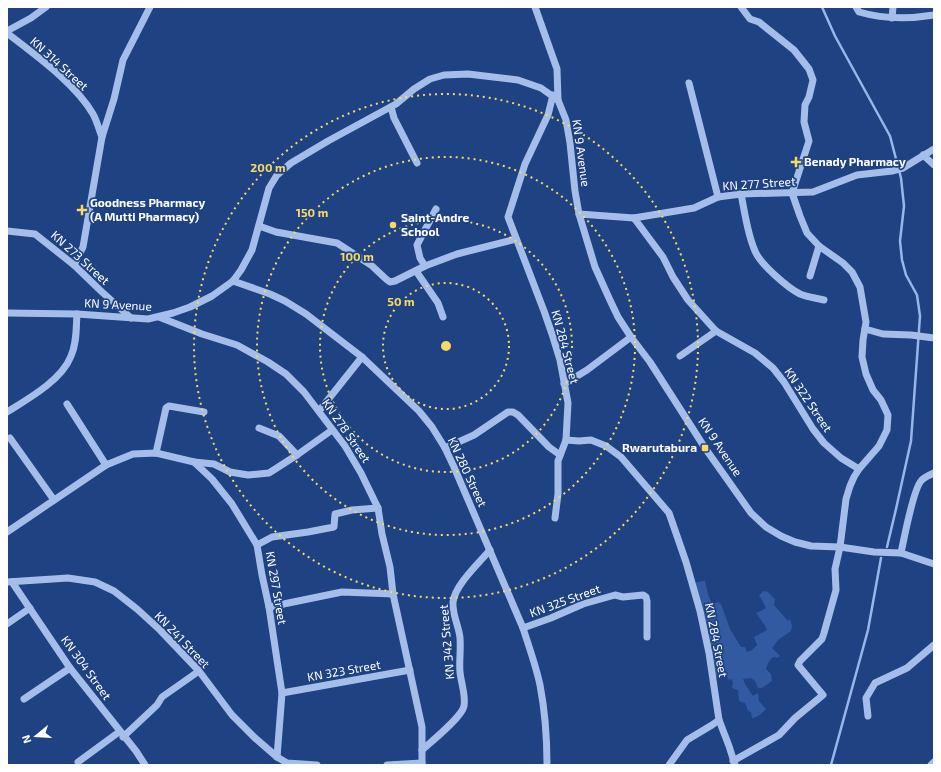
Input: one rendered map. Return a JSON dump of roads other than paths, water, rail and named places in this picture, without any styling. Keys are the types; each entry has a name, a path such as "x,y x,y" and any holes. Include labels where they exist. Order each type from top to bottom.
{"street":[{"path":"7,32 46,7"},
{"path":"74,265 83,248 102,137 114,99 123,60 150,7"},
{"path":"535,7 557,69 556,98"},
{"path":"734,763 779,735 795,718 823,695 798,665 800,661 822,639 836,590 835,568 840,547 846,499 850,486 859,468 870,458 887,430 888,415 881,400 873,390 866,374 862,357 866,322 860,287 852,272 843,263 819,246 808,233 792,193 809,141 804,122 805,105 813,80 809,69 794,50 759,22 750,19 741,7"},
{"path":"856,7 859,12 870,16 892,18 934,15"},
{"path":"892,7 892,18"},
{"name":"KN 314 Street","path":"7,32 74,90 93,114 102,137"},
{"name":"KN 9 Avenue","path":"7,312 77,314 148,319 190,307 212,296 233,281 241,270 252,250 269,188 277,175 291,163 391,107 414,89 430,79 444,75 468,74 518,80 541,88 556,98 566,120 570,143 574,191 579,214 595,267 618,317 650,362 706,448 751,513 766,527 795,542 811,546 840,547 874,552 901,553 934,564"},
{"path":"689,83 718,197"},
{"name":"KN 284 Street","path":"556,98 525,164 508,217 544,311 560,360 568,403 566,440 591,440 606,446 621,457 669,513 686,562 700,611 709,652 719,720 734,763"},
{"path":"391,107 394,118 417,163"},
{"name":"KN 277 Street","path":"579,214 634,218 694,208 718,197 741,194 813,192 857,175 892,171 903,168 934,149"},
{"path":"923,155 934,165"},
{"path":"741,194 751,240 756,253 763,263 779,278 800,294 824,300"},
{"path":"425,266 420,258 417,245 436,209"},
{"name":"KN 322 Street","path":"634,218 663,257 673,277 688,300 716,331 755,353 773,368 784,382 813,429 824,443 841,458 859,468"},
{"path":"259,226 276,232 337,243 371,265 390,282 456,254 516,239"},
{"name":"KN 273 Street","path":"7,231 35,234 74,265 132,318"},
{"path":"810,276 819,246"},
{"path":"416,271 438,303 443,317"},
{"name":"KN 280 Street","path":"233,281 270,294 306,314 362,357 419,411 432,427 445,448 523,628 540,685 545,719 547,765"},
{"path":"7,412 39,391 61,373 71,357 75,343 77,314"},
{"name":"KN 278 Street","path":"158,317 202,334 237,345 286,374 304,392 319,411 345,446 361,473 378,508 382,534 390,567 393,594 422,727 422,764"},
{"path":"865,329 883,334 934,338"},
{"path":"680,356 716,331"},
{"path":"564,384 587,370 631,336"},
{"path":"319,411 362,357"},
{"path":"67,404 106,465"},
{"path":"156,453 166,408 168,406 204,412"},
{"path":"445,448 474,435 508,412 513,412 518,415 549,447 560,455"},
{"path":"259,428 279,436 297,455"},
{"path":"7,532 106,465 133,454 156,453 194,462 214,464 230,472 248,475 269,473 332,430"},
{"path":"10,438 54,500"},
{"path":"555,518 558,494 558,461 566,440"},
{"name":"KN 297 Street","path":"194,462 212,479 232,504 257,545 269,607 282,693 277,757"},
{"path":"901,553 920,481 934,473"},
{"path":"257,545 272,537 334,527 335,514 352,510 378,508"},
{"name":"KN 342 Street","path":"422,750 460,715 464,706 464,694 460,673 460,637 454,618 453,602 456,592 460,586 490,550"},
{"name":"KN 241 Street","path":"10,582 68,578 95,582 114,591 160,630 199,671 232,715 277,757 286,764 317,765"},
{"name":"KN 304 Street","path":"10,582 30,608 70,668 136,751 145,765"},
{"path":"269,607 342,592 393,594"},
{"name":"KN 325 Street","path":"523,628 583,604 615,595 623,597 643,595 646,597 647,601 647,637"},
{"path":"7,624 30,608"},
{"path":"868,716 866,698 875,683 907,668 934,645"},
{"path":"24,699 70,668"},
{"name":"KN 323 Street","path":"282,693 410,670"},
{"path":"78,762 121,734 157,705 162,697 199,671"},
{"path":"669,765 687,740 719,720"},
{"path":"931,765 934,762"},
{"path":"387,765 422,764"}],"waterway":[{"path":"822,7 835,36 890,136 901,178 904,206 900,241 902,260 906,275 917,295 920,316 911,441 887,547"},
{"path":"831,765 868,630 881,558"}],"place":[{"name":"Benady Pharmacy","path":"796,162"},
{"name":"Goodness Pharmacy (A Mutti Pharmacy)","path":"82,210"},
{"name":"Saint-Andre School","path":"393,225"},
{"name":"Rwarutabura","path":"705,448"}]}
